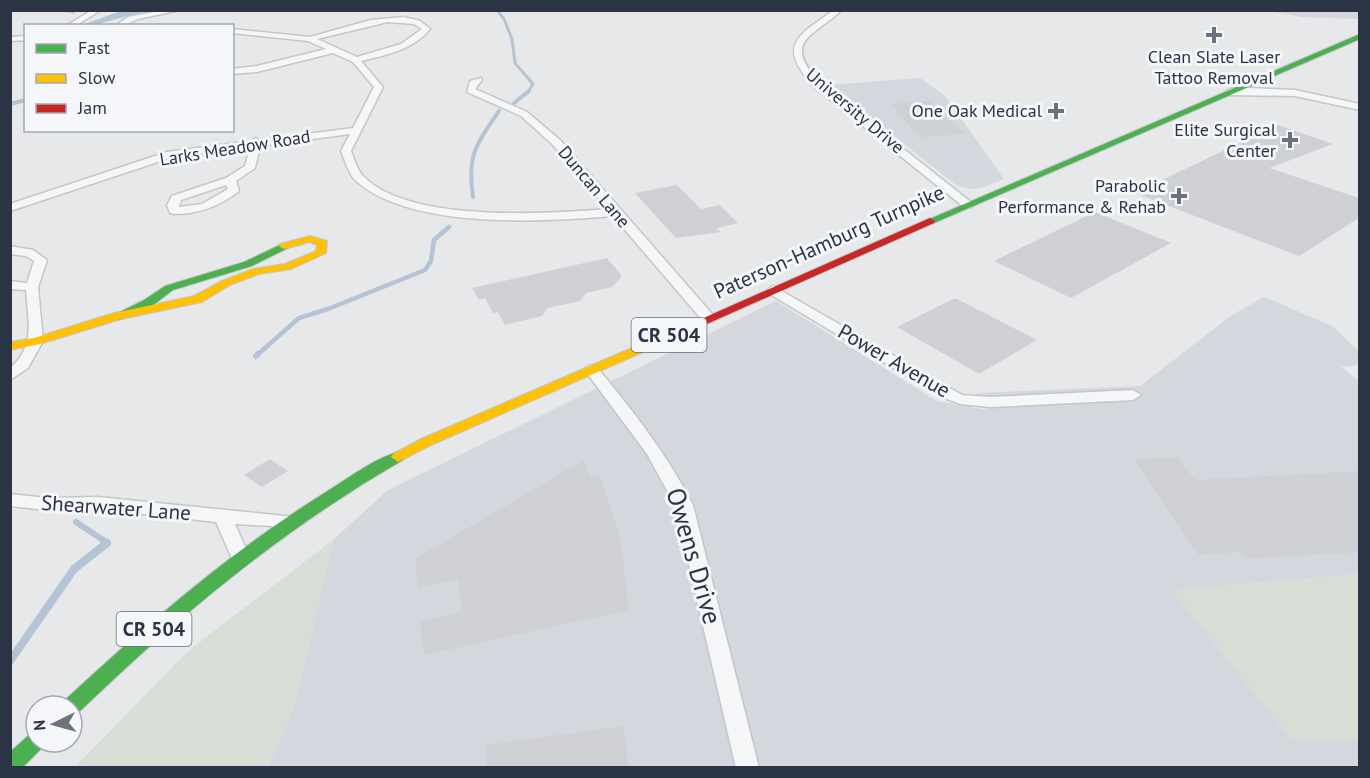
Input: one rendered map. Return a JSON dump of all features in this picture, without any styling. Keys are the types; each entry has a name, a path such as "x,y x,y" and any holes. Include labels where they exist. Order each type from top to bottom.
{"main road":[{"name":"Paterson-Hamburg Turnpike","path":"84,695 149,634 241,558 292,520 362,477 426,442 1230,92 1288,76 1359,36"},
{"path":"10,346 36,341 118,316 198,299 238,273 293,242 310,239 323,243 321,253 307,260 287,267 238,273"},
{"path":"10,766 24,753"}],"street":[{"path":"73,24 98,10"},
{"path":"120,24 177,10"},
{"name":"University Drive","path":"839,10 811,28 801,38 797,51 802,68 817,85 968,205"},
{"path":"310,39 367,23 391,20 410,20 421,23 426,29 421,37 389,51 356,60"},
{"path":"234,31 310,39 356,60 379,87 346,151 347,160 358,177 382,196 437,211 503,217 568,217 615,212"},
{"path":"234,72 334,50"},
{"path":"234,64 277,64"},
{"path":"1288,76 1290,85 1310,94"},
{"name":"Duncan Lane","path":"478,80 473,83 470,90 524,114 556,142 708,318"},
{"path":"1230,92 1280,90 1310,94 1359,107"},
{"name":"Larks Meadow Road","path":"10,208 171,154 256,141 358,130"},
{"path":"230,180 234,190 219,201 191,211 174,211 173,205 176,198 230,180 250,168 256,141"},
{"path":"10,250 29,253 41,260 32,287 36,341 23,365 10,376"},
{"path":"10,285 32,287"},
{"name":"Power Avenue","path":"773,290 947,394 960,399 991,402 1133,394"},
{"name":"Owens Drive","path":"591,369 655,449 671,475 684,505 748,768"},
{"name":"Shearwater Lane","path":"10,500 48,504 98,503 272,522 292,520"},
{"name":"Shearwater Lane","path":"221,516 232,534 241,558"}],"shaded area":[{"path":"1269,11 1359,11 1359,19 1302,17"},
{"path":"920,78 945,96 1004,179 981,188 969,189 956,185 829,85"},
{"path":"1264,297 1332,326 1359,351 1359,365 1341,367 1359,381 1359,574 1172,590 1292,740 1359,739 1359,767 267,768 296,702 333,540 388,490 776,301 937,401 987,410 976,393 1140,386 1232,315"},
{"path":"333,540 296,702 267,767 75,767 187,652"},
{"path":"1359,574 1359,739 1292,740 1171,590"}],"water":[{"path":"121,11 147,11 98,24 85,24"}],"building":[{"path":"929,101 965,134 920,137 890,104"},
{"path":"1278,125 1333,144 1269,168 1359,198 1359,218 1299,256 1135,193 1252,137 1247,135"},
{"path":"677,185 701,209 720,205 738,223 717,228 721,232 676,238 635,193"},
{"path":"1095,212 1171,243 1071,298 994,261"},
{"path":"607,258 622,276 612,287 586,293 580,301 547,308 542,316 505,325 498,312 493,313 485,298 479,300 472,288"},
{"path":"955,298 1037,340 979,374 897,327"},
{"path":"1177,457 1195,480 1359,471 1359,552 1245,559 1239,552 1199,555 1134,459"},
{"path":"270,459 288,471 262,487 244,475"},
{"path":"584,460 590,478 600,476 620,536 629,610 424,655 420,621 462,612 458,580 418,588 415,559"},
{"path":"623,726 629,768 486,768 487,745"}],"waterway":[{"path":"10,11 15,10"},
{"path":"24,10 46,10"},
{"path":"62,10 73,12"},
{"path":"497,10 504,19 512,39 515,63 533,84 528,92"},
{"path":"514,103 528,92"},
{"path":"10,104 24,100"},
{"path":"473,197 471,170 475,151 499,111"},
{"path":"258,354 256,356 299,318 328,309 425,270 431,261 434,240 449,227"},
{"path":"76,522 106,542"},
{"path":"10,661 74,569 107,543 104,541"}],"traffic: fast":[{"path":"930,221 1360,36"},
{"path":"118,316 148,303 169,288 248,264 284,246"},
{"path":"84,695 148,636 226,570 309,511 398,457"},
{"path":"10,766 24,753"}],"traffic: slow":[{"path":"10,346 36,341 118,316 198,299 226,283 257,271 287,267 321,253 323,243 310,239 284,246"},
{"path":"398,457 426,442 678,332"}],"traffic: jam":[{"path":"678,332 930,221"}],"place":[{"name":"Clean Slate Laser Tattoo Removal","path":"1214,35"},
{"name":"One Oak Medical","path":"1056,111"},
{"name":"Elite Surgical Center","path":"1290,140"},
{"name":"Parabolic Performance & Rehab","path":"1179,196"}]}
